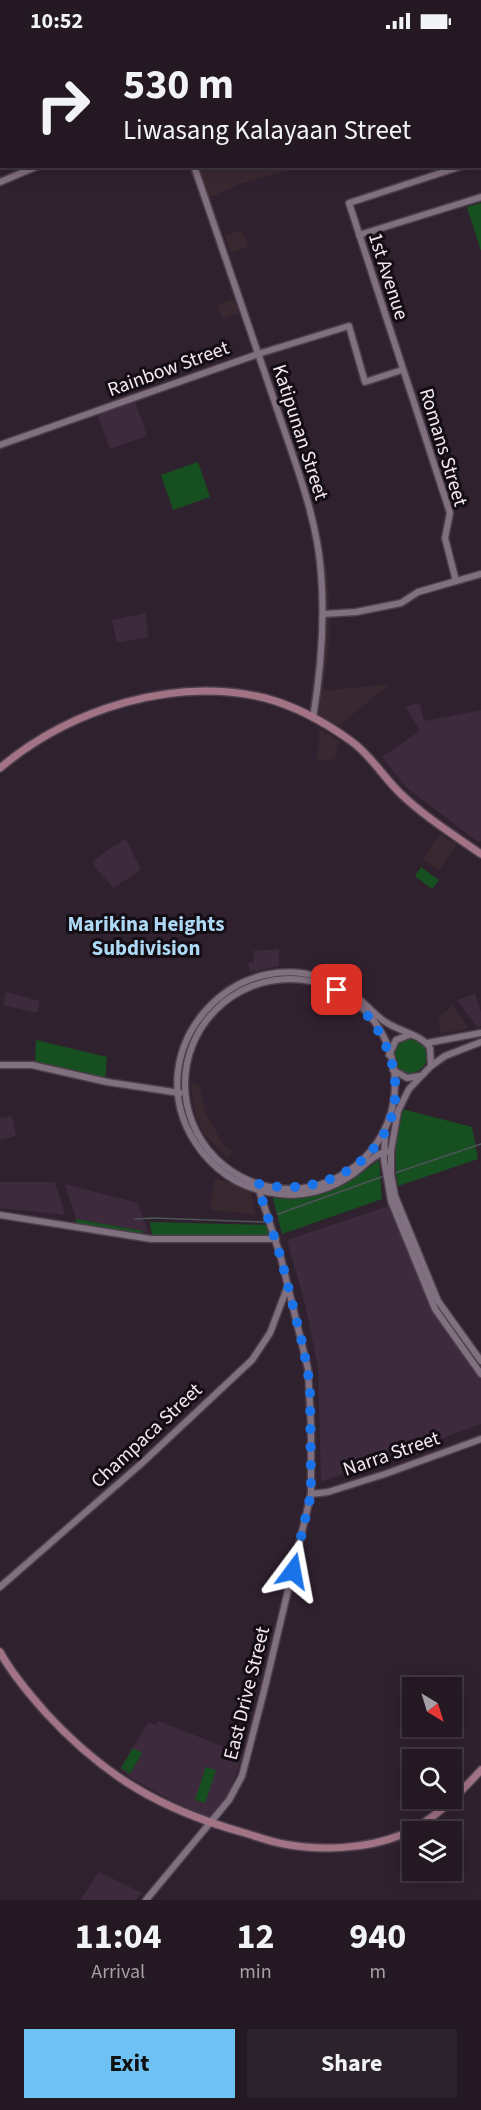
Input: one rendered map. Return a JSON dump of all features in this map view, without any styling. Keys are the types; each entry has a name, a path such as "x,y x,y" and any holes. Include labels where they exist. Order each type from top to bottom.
{"main road":[{"path":"0,768 26,748 67,725 119,704 162,695 205,692 249,695 279,702 313,718 355,744 410,803 481,854"},
{"path":"0,1652 29,1694 68,1737 96,1762 147,1796 211,1824 269,1841 312,1848 364,1844 399,1836 430,1819 458,1795 481,1770"}],"street":[{"path":"0,182 33,168"},
{"name":"Katipunan Street","path":"195,168 314,525 321,573 323,614 321,659 313,718"},
{"name":"1st Avenue","path":"399,358 349,203 456,168"},
{"path":"359,235 481,197"},
{"name":"Rainbow Street","path":"0,445 258,354 349,326 365,382 402,370"},
{"name":"Romans Street","path":"399,358 450,513 445,538 456,581"},
{"path":"323,614 356,612 401,603 418,592 481,574"},
{"path":"481,1033 427,1043 388,1025 358,997 326,979 294,972 262,975 230,988 200,1016 189,1034 182,1053 183,1116 192,1137 219,1166 259,1187 288,1194 314,1191 348,1178 387,1149 401,1104 409,1089 421,1075 445,1056 481,1042"},
{"path":"181,1093 190,1053 198,1033 221,1004 237,993 269,982 308,980 330,987 358,1005 382,1035 393,1070 393,1102 386,1130 391,1201 433,1303 481,1374"},
{"path":"389,1055 392,1044 396,1040 410,1035"},
{"path":"427,1043 432,1053 431,1066"},
{"path":"0,1065 32,1065 107,1082 181,1093"},
{"path":"393,1070 407,1078 421,1075"},
{"path":"259,1187 292,1188 329,1180 359,1163 386,1130"},
{"path":"375,1145 387,1149"},
{"path":"388,1175 438,1301 481,1361"},
{"name":"East Drive Street","path":"146,1900 230,1800 242,1776 311,1494 310,1385 303,1346 276,1239 259,1187"},
{"path":"0,1215 151,1239 276,1239"},
{"name":"Champaca Street","path":"0,1587 142,1462 252,1360 270,1333 288,1287"},
{"name":"Narra Street","path":"311,1494 328,1492 385,1474 481,1438"}],"shaded area":[{"path":"188,168 297,168 241,184 210,197 318,523 327,572 330,613 330,639 323,691 390,684 338,726 309,709 319,625 319,592 314,545 295,473 219,249"},
{"path":"242,230 248,247 231,253 225,236"},
{"path":"234,299 239,313 222,319 217,305"},
{"path":"135,401 147,436 110,449 97,414"},
{"path":"146,613 148,637 117,643 112,620"},
{"path":"420,703 424,721 481,710 481,841 478,842 407,788 382,757 420,731 405,706"},
{"path":"319,729 339,741 335,759 317,761"},
{"path":"440,834 456,845 439,870 423,859"},
{"path":"126,839 141,870 113,888 92,863 107,850"},
{"path":"279,949 279,966 250,972 248,963 254,962 253,951"},
{"path":"6,992 40,1001 37,1013 3,1005"},
{"path":"475,994 481,1012 481,1026 477,1027 457,1000"},
{"path":"453,1005 469,1028 440,1034 439,1017"},
{"path":"191,1083 199,1085 205,1111 222,1143 232,1152 227,1157 205,1135 198,1122"},
{"path":"12,1116 16,1136 0,1140 0,1118"},
{"path":"215,1179 251,1192 255,1214 210,1210"},
{"path":"0,1182 55,1182 65,1215 0,1208"},
{"path":"65,1184 138,1203 148,1232 76,1219"},
{"path":"389,1206 434,1312 481,1379 481,1424 321,1482 318,1368 305,1304 287,1240"},
{"path":"158,1721 243,1754 226,1802 209,1818 136,1781 120,1769 148,1722 156,1725"},
{"path":"99,1872 142,1893 136,1900 80,1900"}],"green space":[{"path":"481,203 481,251 467,207"},
{"path":"198,462 210,497 173,510 161,475"},
{"path":"421,867 439,880 432,889 415,876"},
{"path":"410,1039 422,1044 427,1056 422,1068 410,1073 398,1068 393,1056 398,1044"},
{"path":"36,1040 107,1057 105,1080 35,1062"},
{"path":"402,1109 472,1127 478,1159 398,1186 396,1147"},
{"path":"379,1160 382,1199 282,1234 273,1198 304,1197 330,1190 354,1178"},
{"path":"76,1219 143,1231 142,1235 76,1223"},
{"path":"150,1222 269,1225 270,1236 152,1236"},
{"path":"133,1748 142,1753 130,1774 121,1768"},
{"path":"206,1767 216,1770 205,1803 195,1800"}],"waterway":[{"path":"395,1173 481,1144"},
{"path":"278,1214 384,1176"},
{"path":"135,1219 264,1222"}],"district":[{"name":"Marikina Heights Subdivision","path":"146,936"}],"route":[{"path":"293,1571 311,1494 310,1385 303,1346 281,1258 259,1184 270,1187 304,1187 329,1180 346,1172 365,1157 386,1130 392,1111 394,1092 393,1070 378,1029 358,1005 337,990"}]}
